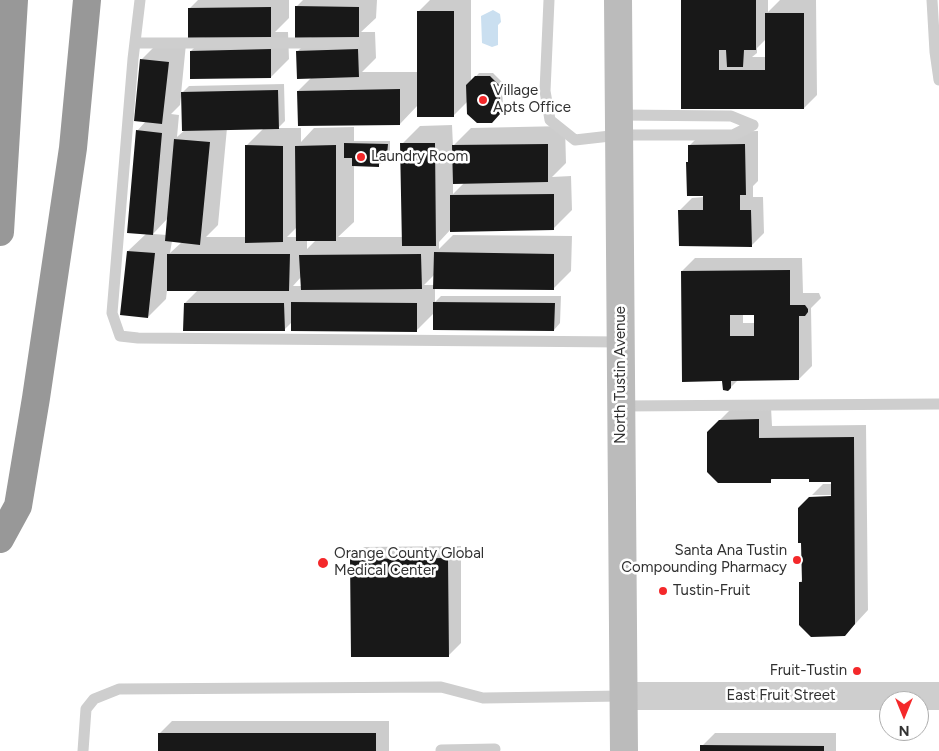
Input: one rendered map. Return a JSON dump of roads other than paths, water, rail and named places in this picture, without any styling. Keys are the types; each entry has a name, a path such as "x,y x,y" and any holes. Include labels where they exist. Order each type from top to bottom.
{"highway":[{"path":"0,232 14,0"},
{"path":"0,539 18,506 36,398 73,148 87,0"}],"main road":[{"name":"North Tustin Avenue","path":"618,0 624,751"}],"street":[{"name":"East Fruit Street","path":"624,696 939,696"}],"lane":[{"path":"140,0 112,313 120,336 148,338 621,342"},
{"path":"549,0 545,91 550,120 575,140 619,125 731,116 753,125 732,135 619,125"},
{"path":"932,0 935,52 939,80"},
{"path":"135,43 354,43"},
{"path":"621,406 939,404"},
{"path":"83,751 86,709 94,699 119,689 441,687 483,698 624,696"},
{"path":"441,750 495,749"}],"water":[{"path":"493,10 500,14 501,22 498,25 498,45 492,47 482,43 481,16"}],"place":[{"name":"Village Apts Office","path":"483,100"},
{"name":"Laundry Room","path":"361,157"},
{"name":"Santa Ana Tustin Compounding Pharmacy","path":"797,560"},
{"name":"Orange County Global Medical Center","path":"323,563"},
{"name":"Tustin-Fruit","path":"663,591"},
{"name":"Fruit-Tustin","path":"857,671"}]}
